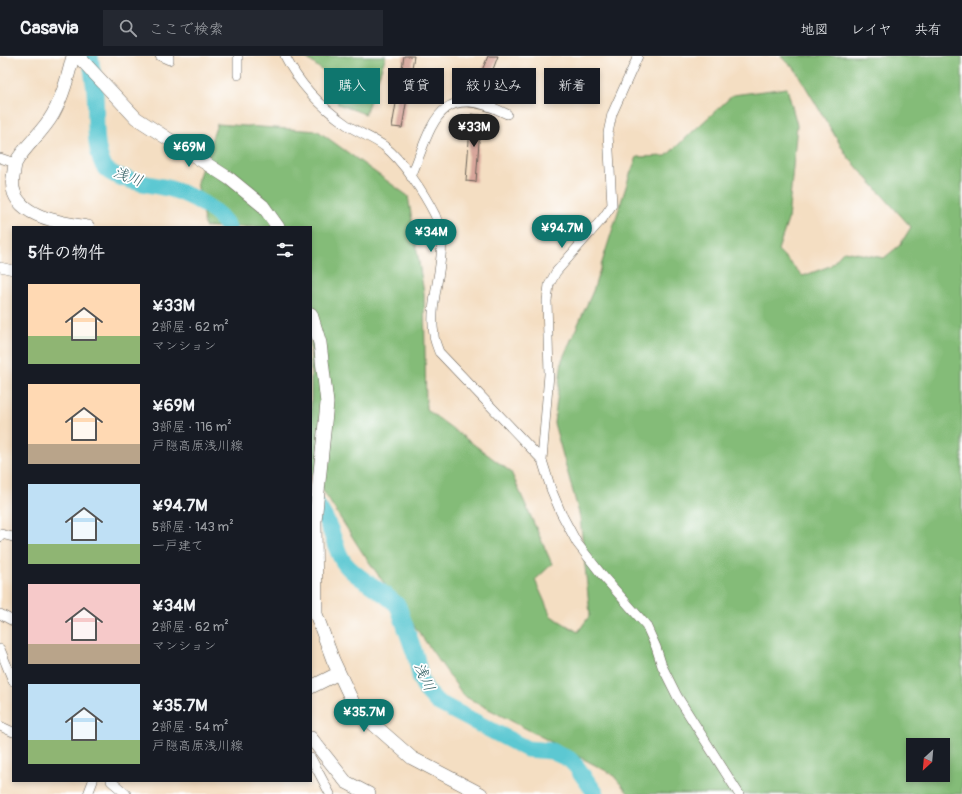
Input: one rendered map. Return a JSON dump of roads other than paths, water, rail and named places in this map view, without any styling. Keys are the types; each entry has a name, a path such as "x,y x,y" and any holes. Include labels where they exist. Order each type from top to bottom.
{"main road":[{"path":"81,226 61,223 33,213 19,202 12,186 15,163 39,135 54,113 77,57 136,118 236,183 263,206 277,226"},
{"path":"312,317 320,343 327,403 315,521 316,614 339,673 356,709 387,738 412,758 481,794"},
{"path":"312,686 339,673"},
{"path":"312,739 346,782 369,794"}],"street":[{"path":"160,56 169,60 170,56"},
{"path":"238,56 238,75"},
{"path":"285,56 293,72 312,97 347,125 384,146 396,157 411,177 434,214 440,227 442,255 433,321 434,335 439,352 542,460"},
{"path":"638,56 612,114 608,133 612,205 604,218 556,272 549,285 547,301 549,374 542,460 561,513 578,543 602,575 646,625 656,647 662,666 677,696 739,794"},
{"path":"411,177 436,118 446,108 459,102 472,102 486,104 507,114"},
{"path":"0,158 15,163"},
{"path":"0,267 12,270"},
{"path":"0,537 0,534 12,537"},
{"path":"0,614 12,620"},
{"path":"0,649 12,679"},
{"path":"0,726 12,732"},
{"path":"312,760 330,794"},
{"path":"88,794 93,782"},
{"path":"112,782 126,794"}],"waterway":[{"name":"浅川","path":"90,56 94,78 98,148 103,165 115,175 134,181 171,189 187,195 218,214 227,226"},
{"name":"浅川","path":"312,498 324,516 343,561 354,573 384,594 398,606 416,657 421,680 426,690 437,702 527,749 551,751 569,759 576,766 596,794"}]}
